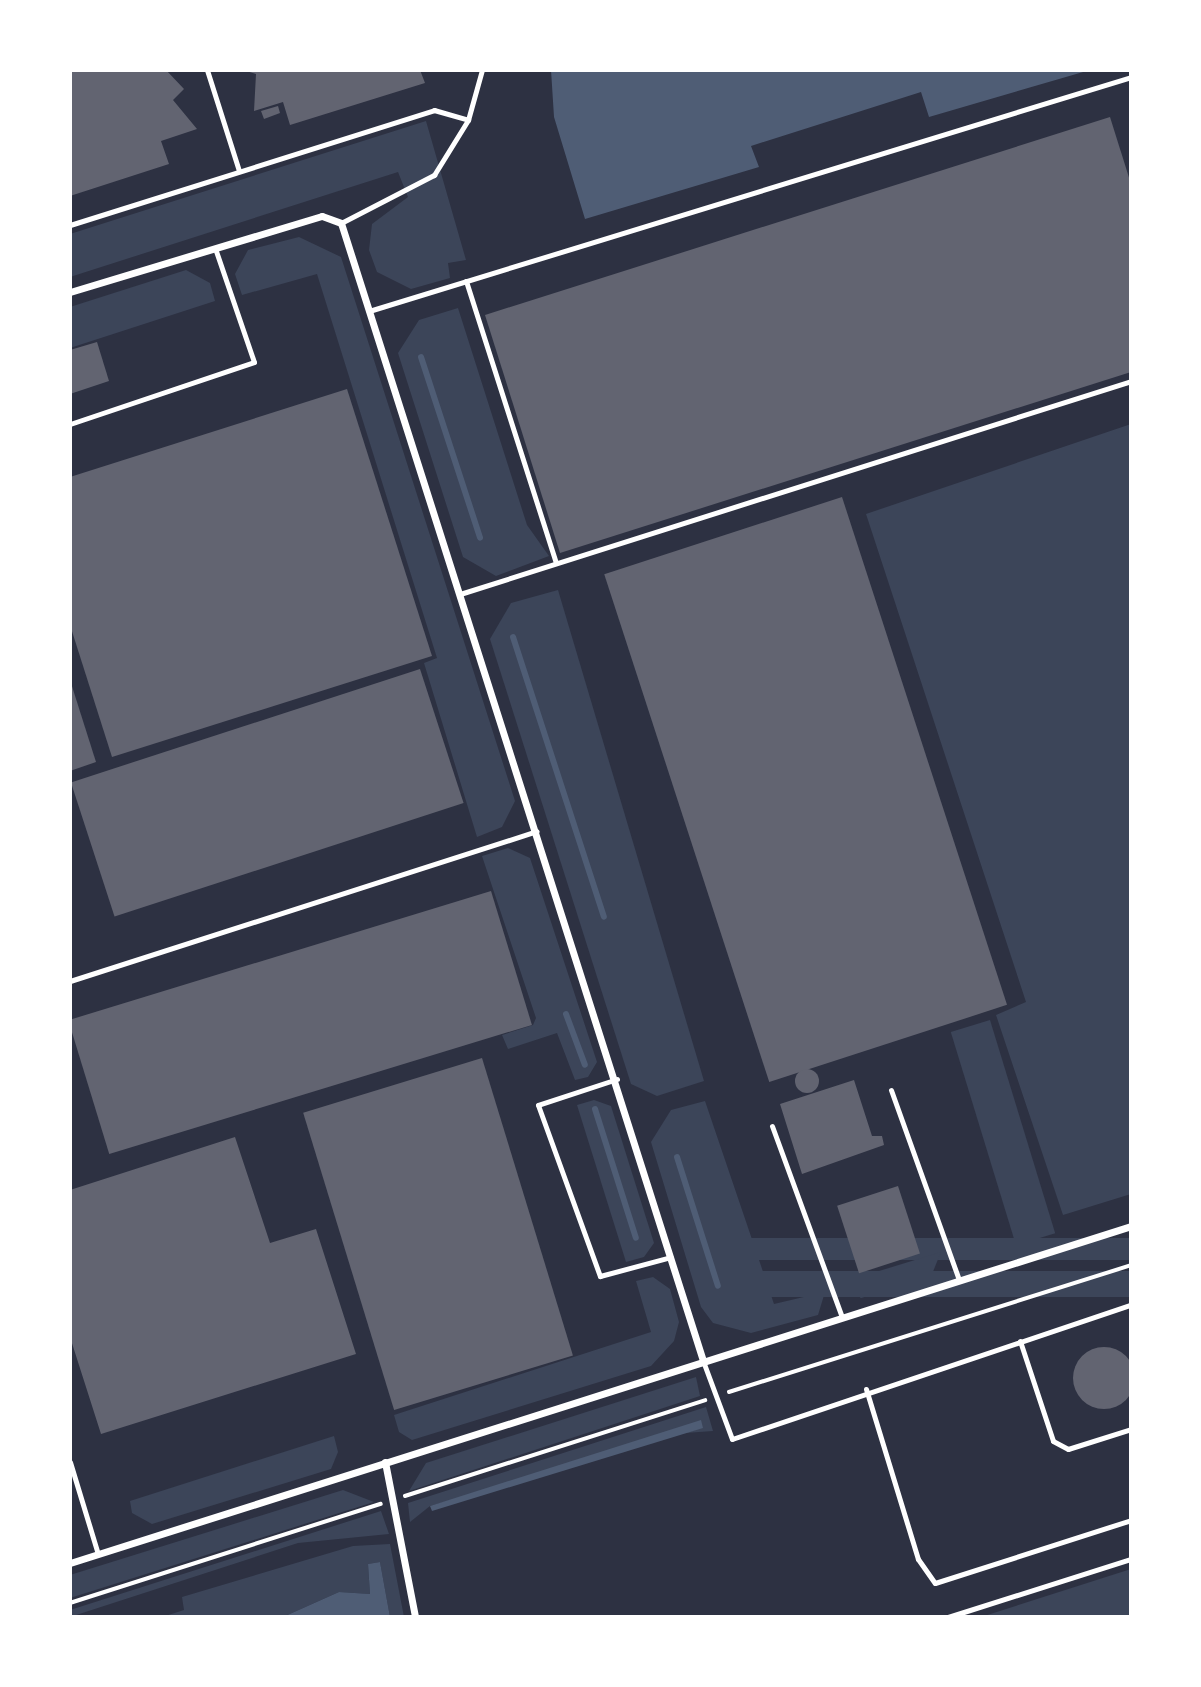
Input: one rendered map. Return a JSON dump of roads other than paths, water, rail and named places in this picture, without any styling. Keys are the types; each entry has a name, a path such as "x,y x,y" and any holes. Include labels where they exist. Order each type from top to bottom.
{"street":[{"path":"70,292 214,245 322,216 341,223 617,1079 703,1362"},
{"path":"70,1563 1131,1226"},
{"path":"385,1462 415,1617"}],"lane":[{"path":"207,70 239,171"},
{"path":"341,223 434,175 468,120 482,70"},
{"path":"369,311 1131,78"},
{"path":"70,225 434,110 468,120"},
{"path":"70,424 254,362 214,245"},
{"path":"466,281 556,563"},
{"path":"460,594 1131,381"},
{"path":"70,981 537,831"},
{"path":"617,1079 538,1105 600,1276 671,1256"},
{"path":"891,1090 959,1280"},
{"path":"772,1126 842,1317"},
{"path":"703,1362 732,1439 866,1390 1131,1305"},
{"path":"1020,1341 1053,1441 1069,1449 1131,1429"},
{"path":"866,1390 918,1559 935,1583 1131,1520"},
{"path":"70,1462 98,1554"},
{"path":"948,1617 1131,1559"}],"waterway":[{"path":"421,357 480,538"},
{"path":"513,637 604,917"},
{"path":"566,1014 585,1065"},
{"path":"595,1109 636,1238"},
{"path":"677,1157 718,1286"}]}
